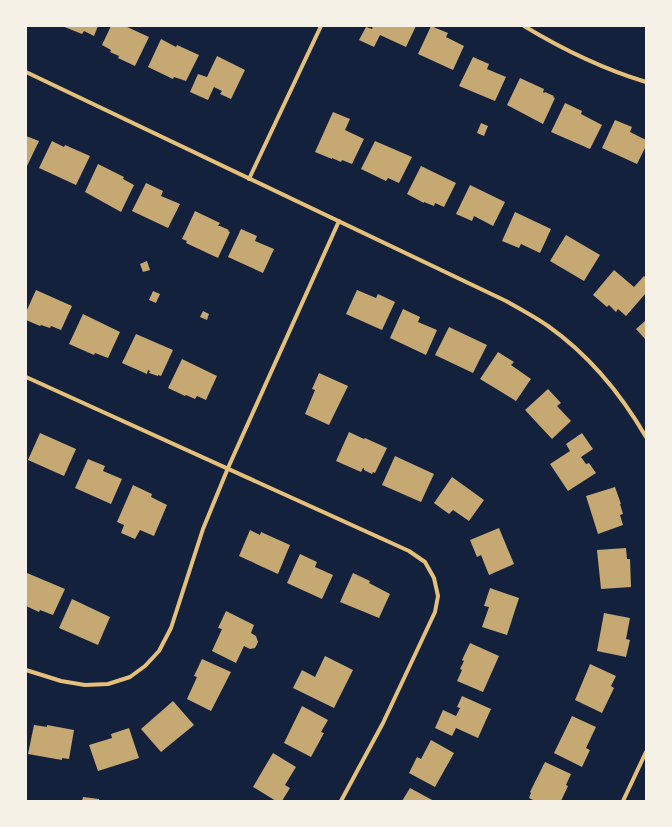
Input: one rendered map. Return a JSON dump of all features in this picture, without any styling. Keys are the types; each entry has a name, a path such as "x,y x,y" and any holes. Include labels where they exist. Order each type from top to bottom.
{"street":[{"path":"249,179 322,26"},
{"path":"524,26 545,39 618,74 646,82"},
{"path":"26,72 506,301 547,325 569,342 606,379 630,410 646,437"},
{"path":"26,670 62,681 85,685 108,684 130,677 145,666 159,651 171,628 203,530 228,468 339,221"},
{"path":"26,377 409,551 425,562 434,578 438,596 435,612 383,723 341,801"},
{"path":"623,801 646,752"}],"building":[{"path":"62,26 98,26 94,36 84,31 82,34"},
{"path":"111,26 125,26 149,37 135,66 118,58 119,56 110,52 111,50 102,45"},
{"path":"373,26 416,26 406,47 380,35 374,47 359,40 366,27 372,29"},
{"path":"431,26 448,33 446,37 464,46 453,70 418,54"},
{"path":"161,39 176,47 177,45 199,55 186,81 174,77 173,79 148,67"},
{"path":"217,56 245,70 231,99 220,94 222,91 214,87 208,100 190,92 198,74 207,77"},
{"path":"473,57 489,64 487,69 506,77 495,101 459,86"},
{"path":"520,78 544,89 544,93 545,92 554,96 553,97 555,98 543,124 507,105"},
{"path":"565,103 582,111 581,114 602,125 590,149 551,132"},
{"path":"333,112 350,119 345,130 364,139 352,164 342,160 341,162 315,152"},
{"path":"615,120 632,127 630,132 646,140 646,146 637,164 602,148"},
{"path":"481,123 488,126 484,136 477,133"},
{"path":"26,136 39,141 27,166 26,165"},
{"path":"52,141 90,156 76,185 39,168"},
{"path":"375,141 412,157 399,183 388,178 386,181 361,169"},
{"path":"98,164 124,177 123,179 134,185 121,212 85,192"},
{"path":"421,166 456,183 444,207 435,203 434,206 424,203 407,194"},
{"path":"146,183 163,191 161,196 180,204 168,228 132,211"},
{"path":"470,185 505,202 493,226 474,216 472,221 456,214"},
{"path":"195,211 220,223 218,226 229,230 228,231 230,232 218,258 186,243 187,241 182,239"},
{"path":"515,212 551,229 540,253 521,244 519,248 502,241"},
{"path":"241,229 257,236 255,241 274,249 263,273 228,257"},
{"path":"566,235 600,255 584,281 550,261"},
{"path":"147,261 150,270 143,272 140,264"},
{"path":"614,270 634,287 644,276 646,278 646,293 626,316 618,309 616,312 609,305 607,307 593,295"},
{"path":"36,290 72,306 61,330 51,326 50,328 40,326 26,320 26,312"},
{"path":"357,290 376,298 378,294 395,302 382,330 346,314"},
{"path":"153,291 160,294 156,303 149,300"},
{"path":"403,309 420,317 418,322 437,330 426,355 390,338"},
{"path":"203,311 209,314 207,320 200,317"},
{"path":"83,314 120,332 108,358 95,353 94,355 69,344"},
{"path":"646,320 646,340 636,329"},
{"path":"449,327 487,345 473,373 435,355"},
{"path":"136,334 173,350 161,376 149,373 150,371 148,370 147,374 122,363"},
{"path":"498,352 514,362 511,365 531,379 516,401 480,379"},
{"path":"182,359 217,376 206,400 197,396 195,399 186,395 185,396 168,388"},
{"path":"319,373 348,386 329,425 305,414 315,390 312,389"},
{"path":"548,389 561,403 557,406 571,421 552,439 525,410"},
{"path":"349,432 387,448 375,473 373,472 372,474 364,470 364,468 361,472 336,461"},
{"path":"40,433 76,449 64,476 28,460"},
{"path":"582,433 593,449 581,457 586,464 589,463 596,473 568,491 550,464 570,451 566,444"},
{"path":"395,456 434,474 421,502 382,485"},
{"path":"88,459 105,466 103,471 122,479 111,504 75,488"},
{"path":"452,477 484,500 469,521 453,510 449,514 434,503"},
{"path":"133,485 152,494 151,497 167,505 154,536 140,530 135,539 121,533 124,525 117,522"},
{"path":"615,487 621,504 623,514 620,515 623,525 598,534 586,496"},
{"path":"499,528 514,564 489,575 481,555 477,557 470,540"},
{"path":"250,530 260,535 261,532 290,545 278,574 239,556"},
{"path":"626,548 627,559 630,559 631,587 601,589 597,550"},
{"path":"300,554 317,562 315,567 333,575 322,599 287,583"},
{"path":"27,573 65,589 53,615 40,610 39,612 26,606"},
{"path":"353,573 370,581 369,583 390,594 379,618 340,602"},
{"path":"490,588 519,598 507,635 482,627 489,607 484,606"},
{"path":"72,599 110,617 98,645 59,628"},
{"path":"226,611 254,625 251,633 256,636 258,642 255,648 250,649 244,646 236,663 212,651 222,629 218,628"},
{"path":"604,613 630,618 626,639 630,640 626,657 597,651"},
{"path":"470,643 499,656 483,692 457,681 462,670 460,669 464,661 462,660"},
{"path":"325,656 353,670 334,708 293,688 302,670 315,677"},
{"path":"202,659 231,672 211,711 187,699 197,677 194,676"},
{"path":"590,664 616,676 611,686 614,688 602,713 575,700"},
{"path":"462,696 491,709 478,738 456,728 452,736 435,728 443,710 456,716 460,708 457,707"},
{"path":"173,701 194,725 161,752 141,729"},
{"path":"302,706 328,720 321,732 324,733 311,757 284,743"},
{"path":"572,716 596,727 586,748 590,750 582,767 554,753"},
{"path":"34,725 47,727 47,725 74,730 69,759 62,758 62,760 28,754"},
{"path":"129,728 139,758 98,771 89,745 112,738 111,734"},
{"path":"431,740 454,753 435,787 409,773 417,757 421,759"},
{"path":"273,753 296,767 285,785 290,788 282,801 276,801 253,787"},
{"path":"545,762 571,774 566,785 568,786 561,801 535,801 529,798 530,792"},
{"path":"410,788 434,801 402,801"},
{"path":"83,797 99,799 99,801 82,801"}]}
